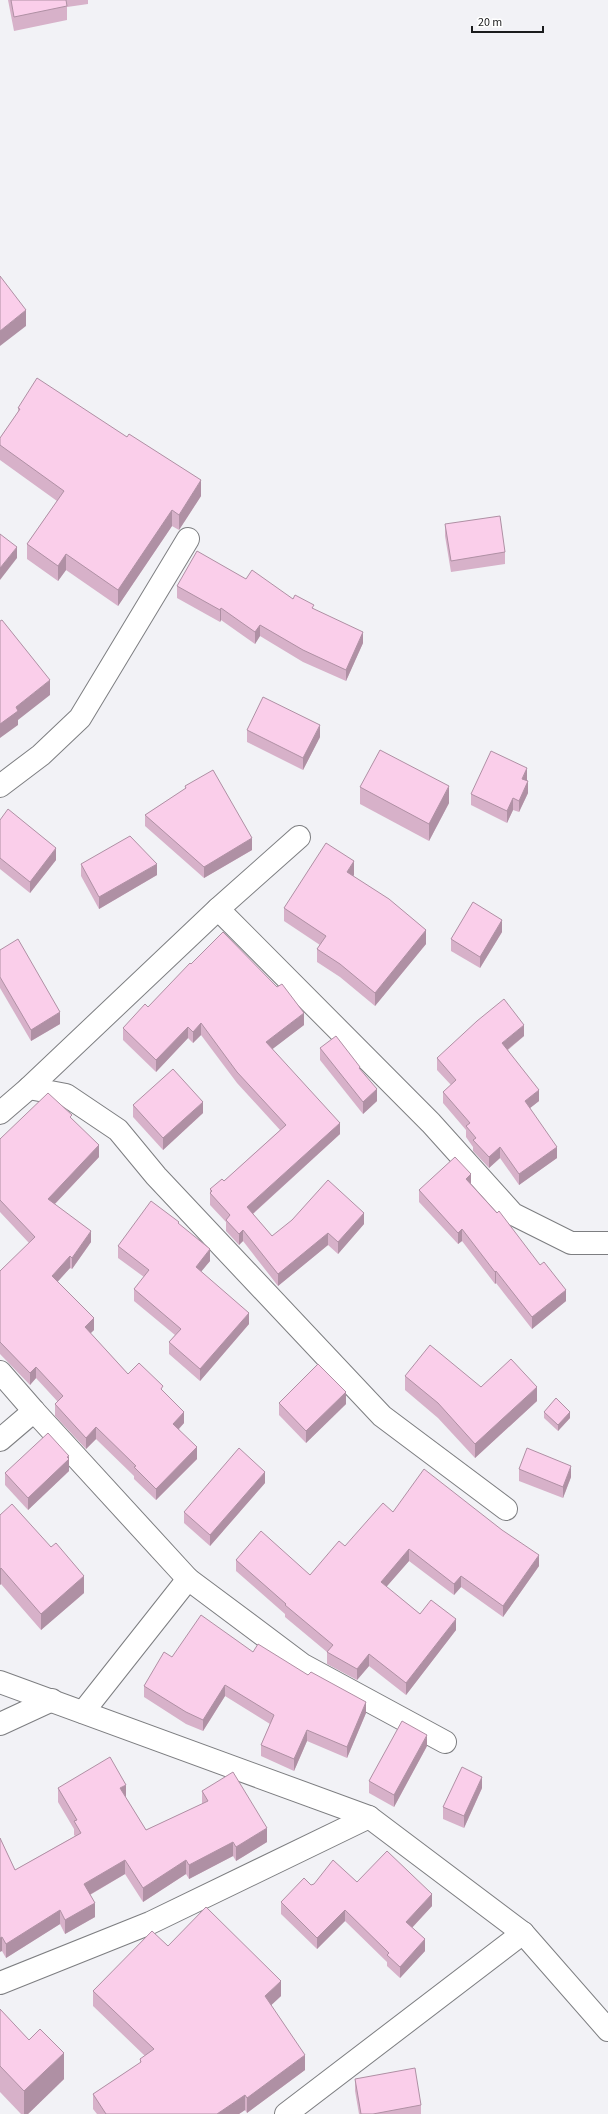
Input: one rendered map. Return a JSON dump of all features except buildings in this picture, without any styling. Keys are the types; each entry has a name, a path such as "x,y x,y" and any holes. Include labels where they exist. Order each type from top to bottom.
{"street":[{"path":"0,786 41,755 80,718 188,539"},
{"path":"0,1112 29,1088 218,909 299,837"},
{"path":"218,909 431,1123 513,1214 571,1243 608,1243"},
{"path":"29,1088 66,1095 118,1130 156,1176 382,1416 506,1509"},
{"path":"0,1372 34,1412 188,1579 303,1665 445,1742"},
{"path":"0,1440 34,1412"},
{"path":"83,1712 188,1579"},
{"path":"0,1682 369,1817 523,1933 608,2030"},
{"path":"0,1724 52,1700"},
{"path":"0,1983 150,1923 369,1817"},
{"path":"286,2114 308,2106 523,1933"}]}
